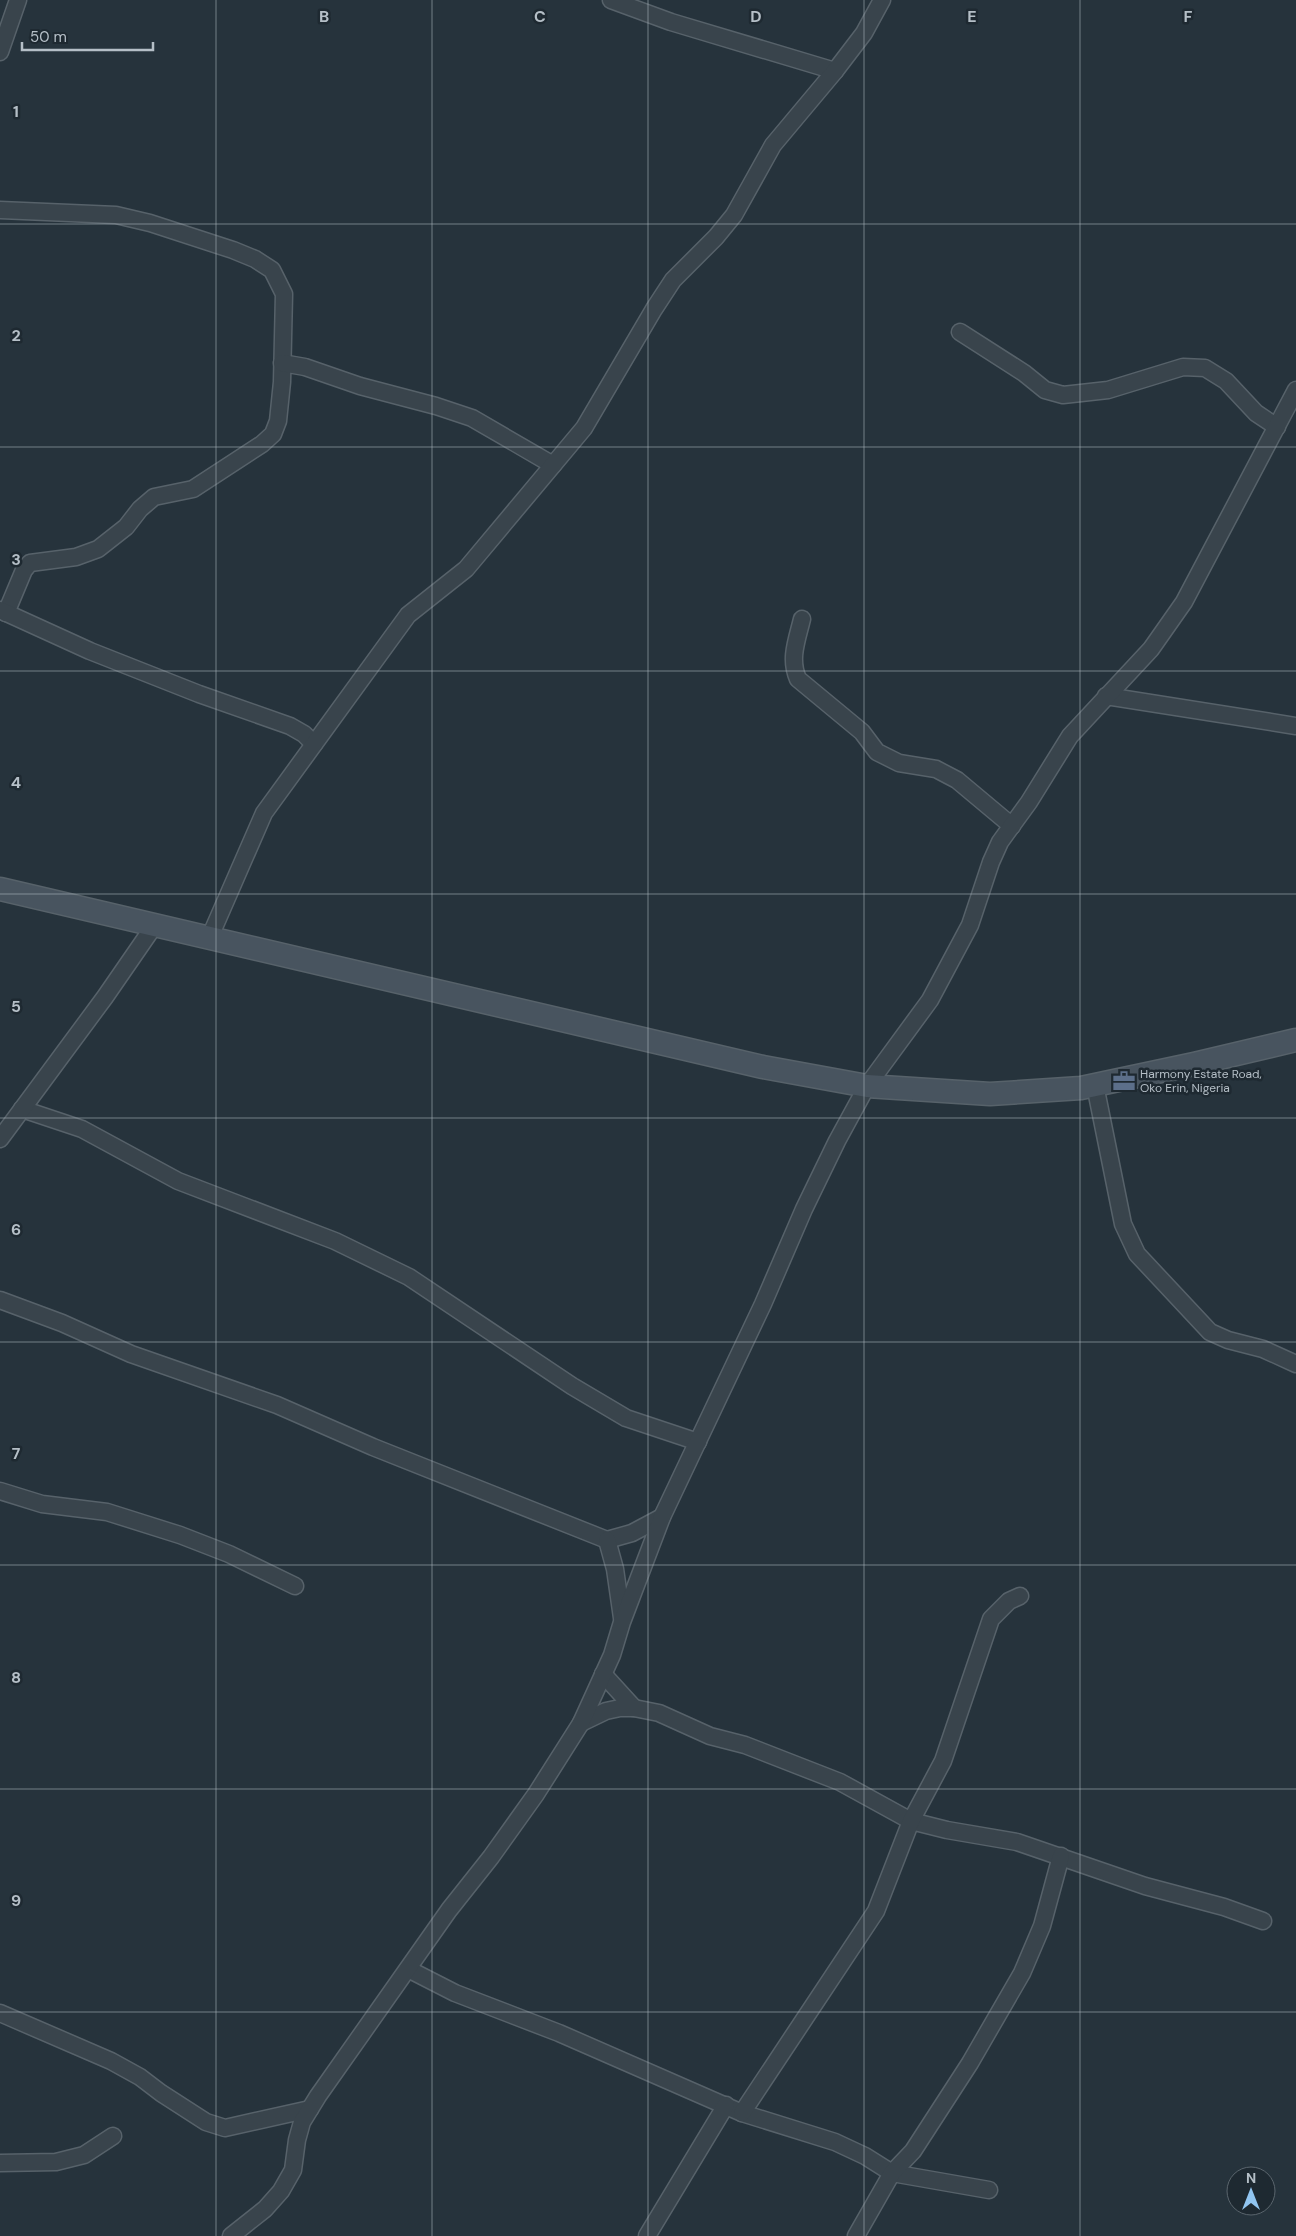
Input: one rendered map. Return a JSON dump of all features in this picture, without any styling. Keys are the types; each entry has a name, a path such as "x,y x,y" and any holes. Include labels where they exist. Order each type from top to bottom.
{"street":[{"path":"0,52 18,0"},
{"path":"611,0 671,22 835,71"},
{"path":"209,939 264,813 408,615 466,569 584,428 673,280 716,237 734,215 773,145 864,33 882,0"},
{"path":"0,210 116,215 189,235 255,259 272,270 284,294 278,421 273,434 262,444 193,489 154,497 126,527 98,548 76,557 30,563 24,570 3,612 90,652 199,694 290,726 304,734 314,744"},
{"path":"960,332 1024,373 1045,390 1063,395 1116,389 1183,367 1205,368 1226,380 1256,414 1277,427"},
{"path":"282,363 305,367 360,386 436,406 472,418 553,465"},
{"path":"231,2236 265,2209 281,2191 293,2170 297,2140 302,2122 310,2109 449,1910 491,1857 536,1794 581,1723 604,1674 662,1518 764,1304 804,1209 837,1141 867,1086 930,1000 970,925 991,862 1000,842 1029,802 1070,736 1151,649 1184,602 1296,390"},
{"path":"802,619 794,652 793,668 798,679 862,732 877,752 899,763 936,769 957,780 1012,826"},
{"path":"1106,696 1296,726"},
{"path":"0,889 763,1067 867,1086 990,1094 1081,1088 1296,1040"},
{"path":"0,1139 154,926"},
{"path":"1095,1085 1123,1224 1136,1254 1210,1332 1228,1340 1263,1348 1296,1364"},
{"path":"22,1109 82,1129 178,1180 336,1241 409,1277 572,1386 626,1418 698,1442"},
{"path":"0,1300 131,1354 276,1406 373,1447 607,1540 632,1533 662,1518"},
{"path":"0,1491 42,1504 107,1512 171,1532 229,1554 294,1586"},
{"path":"607,1540 615,1569 622,1622"},
{"path":"742,2113 876,1911 911,1821 943,1761 991,1619 1009,1601 1020,1596"},
{"path":"604,1674 634,1708"},
{"path":"581,1723 606,1711 620,1708 634,1708 660,1713 710,1736 745,1745 840,1782 911,1821 947,1830 1017,1842 1145,1886 1224,1907 1263,1921"},
{"path":"856,2236 892,2173 913,2151 970,2063 1022,1973 1042,1926 1061,1856"},
{"path":"408,1969 455,1993 568,2036 742,2113 836,2142 865,2156 892,2173 989,2190"},
{"path":"0,2013 111,2061 133,2073 206,2122 225,2128 310,2109"},
{"path":"647,2236 726,2105"},
{"path":"0,2162 56,2162 84,2155 113,2136"}],"place":[{"name":"Harmony Estate Road, Oko Erin, Nigeria","path":"1124,1081"}]}
